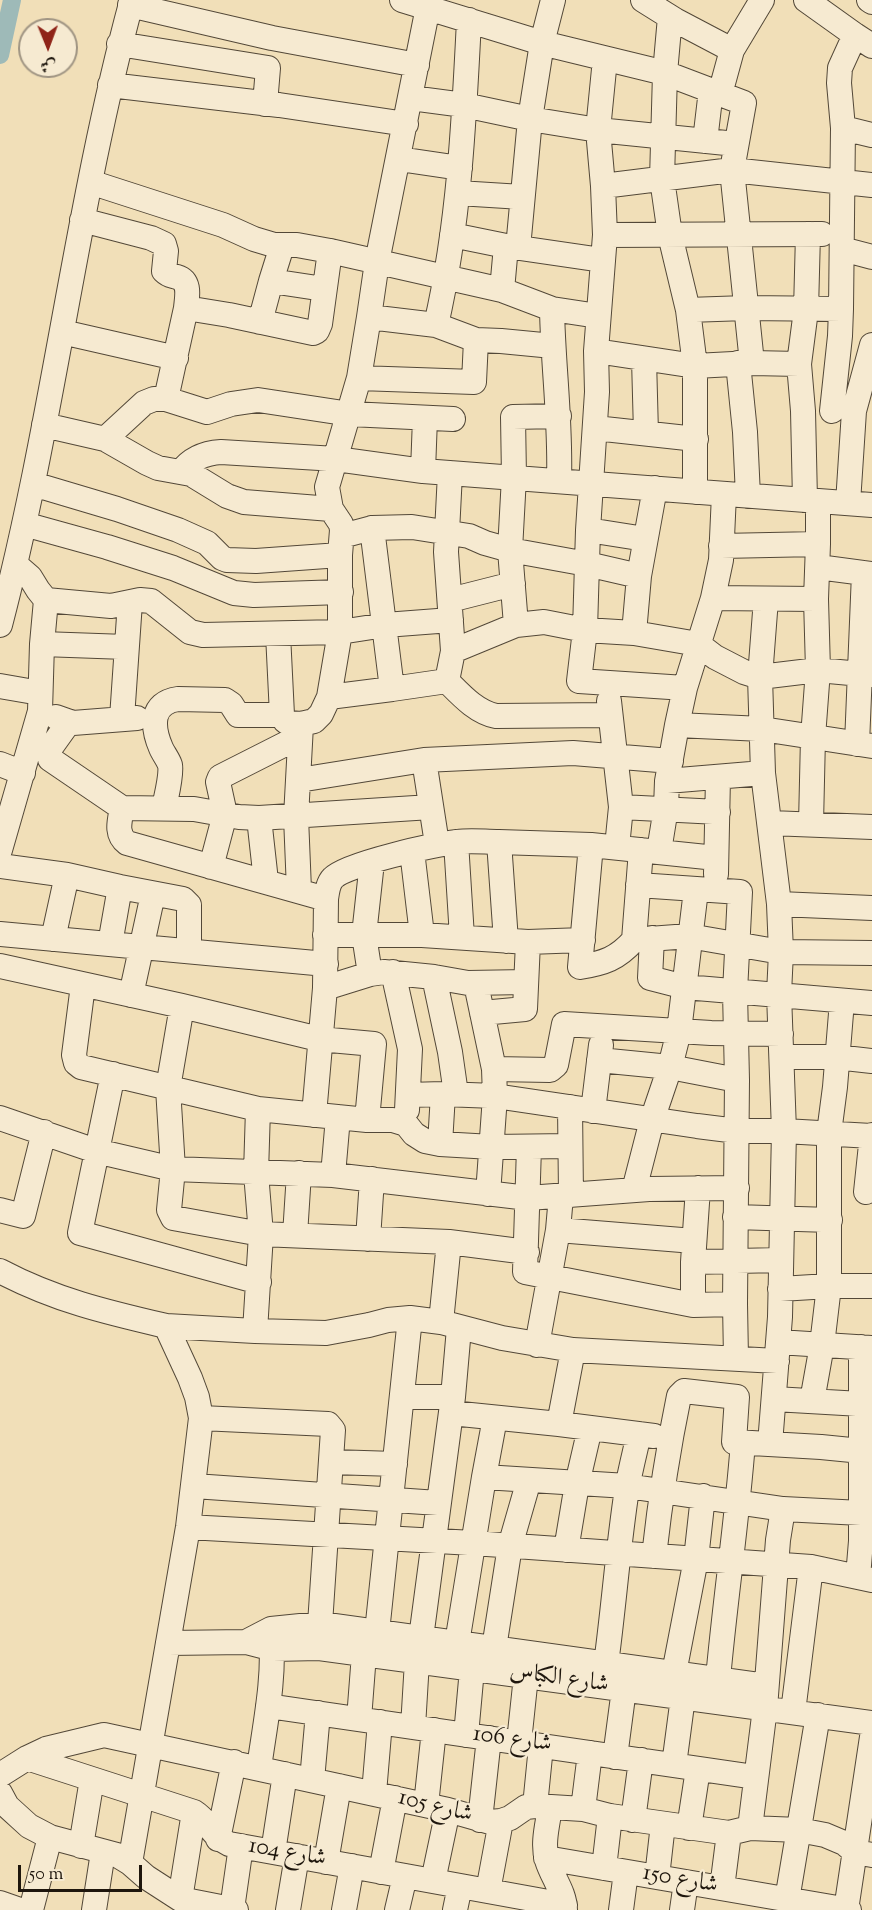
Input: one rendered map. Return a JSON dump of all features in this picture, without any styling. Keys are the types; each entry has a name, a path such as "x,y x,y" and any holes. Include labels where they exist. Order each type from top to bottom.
{"street":[{"path":"502,290 522,196 530,119 542,43 553,0"},
{"path":"643,0 732,50"},
{"path":"705,141 715,92 732,50 762,0"},
{"path":"806,0 863,40 840,68 839,83 843,128 841,309 838,350 848,503"},
{"path":"211,867 225,814 218,782 220,777 294,726 317,718 329,697 340,632 341,524 331,509 327,487 359,378 377,262 417,65 412,2 462,12 542,43 665,73 744,103 732,170 746,308 745,432 748,496"},
{"path":"0,625 33,484 82,220 110,85 131,3 272,38 417,65"},
{"path":"436,325 447,277 458,193 464,105 462,12"},
{"path":"670,17 665,73 662,179 670,235 688,310 695,366 695,492"},
{"path":"264,104 272,38"},
{"path":"119,44 268,68"},
{"path":"605,59 598,130 605,235 596,351 597,392 588,530 585,630 579,681 685,688"},
{"path":"110,85 406,124"},
{"path":"411,98 464,105 598,130 736,144"},
{"path":"843,128 872,135"},
{"path":"399,159 460,168"},
{"path":"603,186 732,170 872,185"},
{"path":"90,182 224,225 266,243 330,250 502,290 552,309 598,316"},
{"path":"458,193 522,196"},
{"path":"82,220 151,238 164,244 166,251 164,271 168,275 182,278 187,285 186,308 166,399"},
{"path":"605,235 808,234 842,242 872,256"},
{"path":"808,234 806,310 800,358 811,500 818,555 816,600 818,670 813,737 811,824"},
{"path":"452,235 512,247 602,260"},
{"path":"261,322 282,246"},
{"path":"186,308 313,333 320,324 330,250"},
{"path":"271,282 324,289"},
{"path":"552,309 559,416 559,480"},
{"path":"688,310 841,309"},
{"path":"369,317 436,325 476,340 553,346"},
{"path":"62,333 176,358"},
{"path":"359,378 474,382 476,340"},
{"path":"596,351 695,366 800,358 872,345"},
{"path":"843,411 872,345"},
{"path":"644,359 646,433"},
{"path":"105,439 144,403 154,399 166,399 207,412 231,404 258,400 350,414 453,419"},
{"path":"804,411 843,411"},
{"path":"516,626 510,550 514,477 513,417 559,416"},
{"path":"423,471 425,418"},
{"path":"44,425 105,439 158,468 190,474 227,496 244,502 331,509"},
{"path":"595,428 696,439"},
{"path":"181,472 191,461 213,453 336,459 423,471 872,505"},
{"path":"447,681 453,651 446,533 450,473"},
{"path":"33,484 178,530 207,543 227,560 256,561 341,545 372,528 412,527 469,536 510,550 639,576"},
{"path":"634,633 639,576 655,488"},
{"path":"723,494 721,560 677,724 669,771 666,808 638,885 637,913 650,978 685,987 872,1003"},
{"path":"24,524 173,568 234,593 254,595 341,592"},
{"path":"372,528 392,689"},
{"path":"173,568 178,530"},
{"path":"588,530 645,538"},
{"path":"677,724 762,729 864,745 868,574 818,555 721,546"},
{"path":"254,595 256,561"},
{"path":"0,850 23,773 40,702 46,600 30,577 15,564"},
{"path":"46,600 111,606 152,601 190,632 214,636 340,632 385,625 451,610 513,584"},
{"path":"712,598 816,600"},
{"path":"766,599 760,677 763,773 778,898 784,1131 778,1351 770,1444"},
{"path":"122,718 130,602"},
{"path":"453,651 516,626 544,622 585,630 634,633 698,644 744,672 760,677 818,670 866,675"},
{"path":"278,634 294,726 299,780 296,817 299,890"},
{"path":"42,644 126,647"},
{"path":"329,697 447,681"},
{"path":"447,681 486,714 496,716 610,716"},
{"path":"609,682 610,716 621,807 617,847"},
{"path":"0,686 40,702 69,722 154,718"},
{"path":"164,808 170,767 157,737 154,718 161,706 178,699 225,700 240,716 294,726"},
{"path":"69,722 49,750 50,759 122,808 206,810 259,818 431,807"},
{"path":"299,780 424,760 573,753 614,756 669,771 718,777 763,773"},
{"path":"424,760 431,807 447,843 462,937"},
{"path":"0,764 23,773"},
{"path":"634,1190 679,1031 689,936 716,858 718,777"},
{"path":"621,807 718,812"},
{"path":"122,808 119,829 127,843 326,899"},
{"path":"259,818 266,881"},
{"path":"770,823 872,827"},
{"path":"482,1012 525,1009 526,982 499,842"},
{"path":"314,1115 325,988 326,899 330,880 333,877 372,862 447,843 591,845 716,858"},
{"path":"591,845 580,967 602,963 616,957 643,939 689,936 781,952 872,953"},
{"path":"412,851 422,935"},
{"path":"372,862 364,935 409,1044 406,1124"},
{"path":"0,866 67,875 183,899 189,905 189,951"},
{"path":"53,939 67,875"},
{"path":"638,885 740,892 872,908"},
{"path":"110,944 120,887"},
{"path":"736,1358 735,992 740,892"},
{"path":"131,995 153,894"},
{"path":"326,963 3,935 0,965 319,1039 374,1044 409,1044"},
{"path":"325,935 422,935 517,941 583,940"},
{"path":"325,988 381,973 434,977 476,984 526,982"},
{"path":"434,977 450,1052 449,1094 440,1144"},
{"path":"476,984 494,1069 495,1096 488,1194"},
{"path":"83,985 74,1055 76,1063 81,1067 258,1109 367,1120 393,1120 406,1124 424,1141 440,1144 492,1148 569,1146"},
{"path":"812,1401 829,1286 829,1133 842,1001"},
{"path":"182,1006 168,1088 172,1169 169,1210 173,1218 261,1234 449,1242 527,1252"},
{"path":"494,1069 550,1070 556,1065 564,1024 735,1032 781,1046 836,1057 872,1061"},
{"path":"537,1345 566,1195 569,1146 599,1059 604,1026"},
{"path":"367,1120 374,1044"},
{"path":"599,1059 670,1067 737,1080"},
{"path":"113,1074 80,1233 259,1282"},
{"path":"408,1095 495,1096 737,1131 872,1135 869,1192 830,1192"},
{"path":"255,1331 261,1234 256,1173 258,1109"},
{"path":"333,1175 338,1117"},
{"path":"0,1118 96,1151 172,1169 333,1175 528,1198 634,1190 737,1188"},
{"path":"0,1210 23,1216 44,1132"},
{"path":"529,1147 525,1272 693,1305 735,1304"},
{"path":"295,1235 299,1173"},
{"path":"368,1239 372,1179"},
{"path":"693,1305 698,1188"},
{"path":"735,1217 830,1220"},
{"path":"558,1230 694,1251 735,1262 780,1260"},
{"path":"432,1881 437,1807 423,1729 419,1649 452,1405 449,1242"},
{"path":"0,1271 63,1300 94,1310 166,1326 326,1333 388,1320 410,1318 537,1345 573,1350 736,1358 822,1345 867,1348 861,1404 867,1451 861,1513 865,1579 811,1567 473,1543 188,1527"},
{"path":"780,1289 872,1286"},
{"path":"377,1632 410,1318"},
{"path":"130,1863 188,1527 201,1418 190,1378 166,1326"},
{"path":"559,1424 573,1350"},
{"path":"654,1556 661,1490 670,1439 679,1396 684,1391 737,1396 734,1442 867,1451"},
{"path":"402,1396 452,1405 495,1418 670,1439"},
{"path":"774,1400 861,1404"},
{"path":"201,1418 328,1424 334,1432 319,1648"},
{"path":"457,1643 495,1418"},
{"path":"566,1550 577,1484 590,1428"},
{"path":"606,1664 627,1486 639,1434"},
{"path":"718,1679 743,1442"},
{"path":"332,1462 395,1464"},
{"path":"484,1477 627,1486 738,1504 861,1513"},
{"path":"494,1648 510,1546 529,1480"},
{"path":"194,1486 438,1503"},
{"path":"674,1673 696,1559 703,1497"},
{"path":"735,1897 739,1831 755,1777 766,1697 776,1565 783,1509"},
{"path":"794,1712 811,1567"},
{"path":"685,1615 723,1620"},
{"name":"شارع الكباس","path":"168,1643 246,1642 272,1639 320,1624 377,1632 472,1669 683,1697 766,1697"},
{"path":"259,1768 268,1706 272,1639"},
{"name":"شارع الكباس","path":"272,1639 364,1654 457,1643 718,1679 766,1697 794,1712 872,1723"},
{"path":"364,1654 369,1721 384,1796 381,1872"},
{"path":"472,1669 477,1736 490,1821 488,1891"},
{"path":"526,1676 530,1744 543,1806 546,1858 564,1897 565,1908"},
{"path":"615,1757 624,1689"},
{"path":"674,1765 683,1697"},
{"name":"شارع 106","path":"268,1706 755,1777"},
{"path":"312,1780 318,1713"},
{"path":"797,1904 799,1830 818,1715"},
{"name":"شارع 105","path":"0,1775 46,1749 104,1735 437,1807 490,1821 510,1818 526,1807 583,1809 622,1818 689,1828 739,1831 799,1830 825,1835 863,1853"},
{"path":"848,1910 863,1853 872,1737"},
{"path":"583,1809 591,1753"},
{"name":"شارع 104","path":"27,1758 194,1812 229,1842 488,1891 512,1903 565,1908"},
{"path":"621,1910 615,1870 622,1818 641,1760"},
{"path":"0,1793 7,1806 28,1826 50,1837 117,1855 183,1903 234,1910 229,1842 234,1762"},
{"path":"689,1828 698,1769"},
{"path":"285,1774 288,1910"},
{"path":"92,1779 94,1910"},
{"path":"326,1862 339,1786"},
{"path":"183,1903 194,1812"},
{"path":"657,1877 663,1824"},
{"path":"31,1910 50,1837"},
{"name":"شارع 150","path":"546,1858 686,1882 735,1897 848,1910"},
{"path":"344,1910 352,1866"},
{"path":"397,1910 405,1876"},
{"path":"682,1910 686,1882"},
{"path":"455,1910 460,1886"},
{"path":"0,1903 20,1910"}],"waterway":[{"path":"0,55 12,0"}]}
